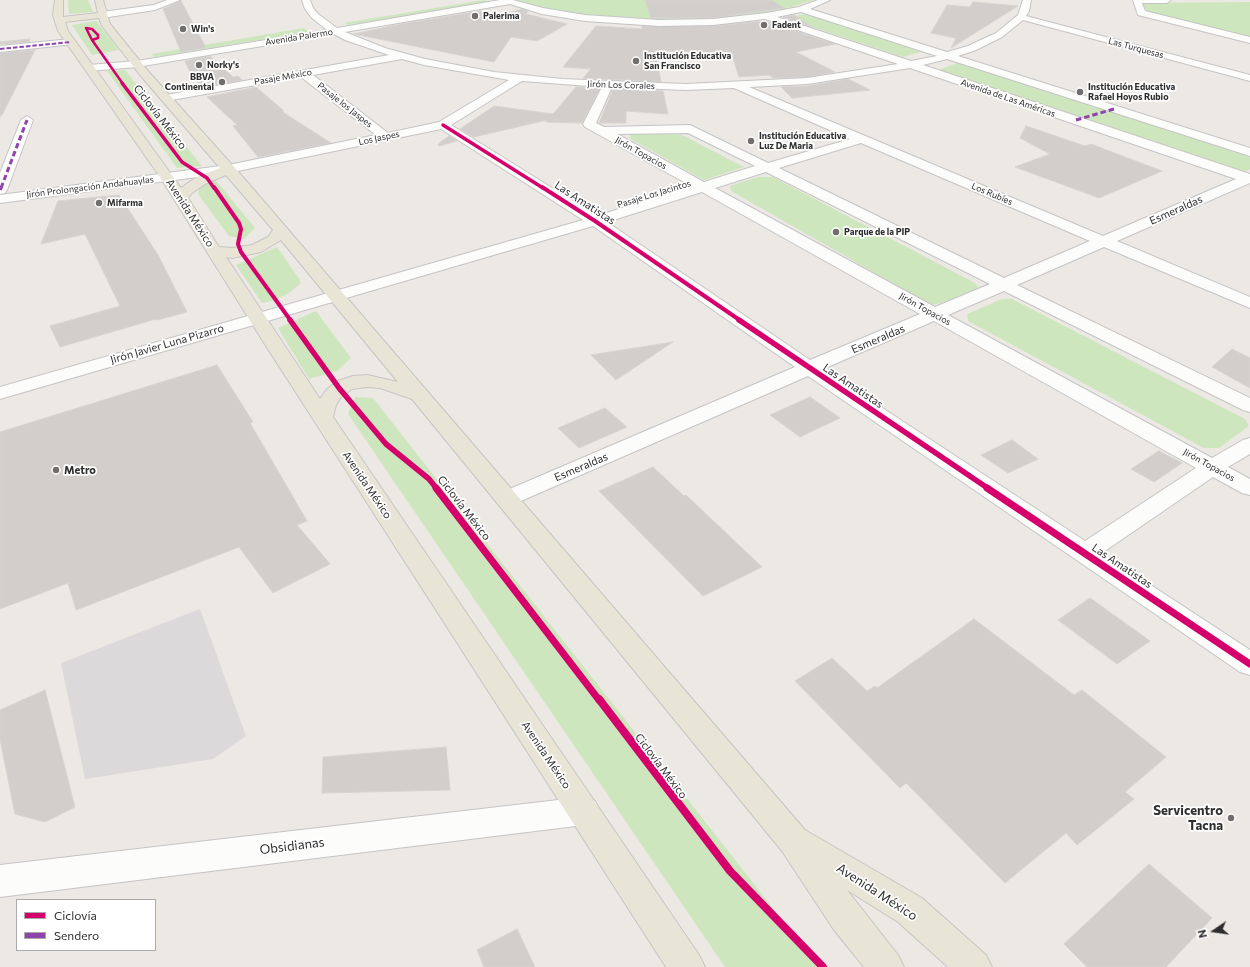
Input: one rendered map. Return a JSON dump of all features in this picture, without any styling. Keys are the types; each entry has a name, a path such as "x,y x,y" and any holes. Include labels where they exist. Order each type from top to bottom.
{"main road":[{"name":"Avenida México","path":"59,0 59,20 63,32 167,177 257,318 687,967"},
{"name":"Avenida México","path":"99,0 102,15 108,28 133,60 228,169 793,840 846,918 886,967"},
{"path":"59,20 102,15"},
{"path":"180,199 187,190 200,181 228,169"},
{"path":"214,251 232,253 256,249 273,240 280,231"},
{"path":"323,417 326,405 334,393 345,385 353,382 367,381 383,383 419,395"},
{"name":"Avenida México","path":"793,840 910,910 974,967"}],"street":[{"path":"102,15 155,7 176,0"},
{"name":"Jirón Los Corales","path":"306,0 309,9 324,23 336,31 364,44 401,56 449,67 519,78 608,85 735,86 828,78 912,65 972,48 999,35 1021,17"},
{"name":"Avenida Palermo","path":"133,60 324,23 467,0"},
{"path":"507,1 542,11 578,17 634,22 713,22 766,16 801,9 826,0"},
{"path":"1021,17 1025,12 1027,0"},
{"path":"1167,0 1137,0 1140,13 1250,40"},
{"name":"Avenida Palermo","path":"88,66 336,31 507,1"},
{"name":"Avenida de Las Américas","path":"801,9 1250,152"},
{"name":"Avenida de Las Américas","path":"766,16 1249,179"},
{"name":"Las Turquesas","path":"1021,17 1250,78"},
{"path":"0,49 71,42"},
{"name":"Pasaje México","path":"166,98 401,56"},
{"name":"Pasaje los Jaspes","path":"304,74 386,137"},
{"name":"Los Jaspes","path":"228,169 444,125 519,78"},
{"name":"Jirón Topacios","path":"608,85 588,124 1250,488"},
{"name":"Los Rubíes","path":"735,86 1250,303"},
{"path":"0,190 27,120"},
{"name":"Las Amatistas","path":"444,125 595,221 809,368 1250,664"},
{"name":"Jirón Topacios","path":"600,131 690,129 1250,406"},
{"name":"Pasaje Los Jacintos","path":"335,296 595,221 862,139"},
{"name":"Jirón Prolongación Andahuaylas","path":"0,199 228,169"},
{"name":"Esmeraldas","path":"506,499 1249,179"},
{"name":"Jirón Javier Luna Pizarro","path":"0,393 335,296"},
{"path":"1084,553 1212,467 1250,445"},
{"name":"Obsidianas","path":"0,881 584,811"}],"shaded area":[{"path":"200,609 246,736 213,759 85,779 61,663"}],"green space":[{"path":"68,0 88,0 93,12 69,14"},
{"path":"484,0 492,3 348,25 344,23"},
{"path":"516,0 814,0 781,10 749,15 693,20 654,20 578,14 546,9"},
{"path":"1250,2 1250,38 1147,13 1143,3"},
{"path":"806,14 924,51 903,57 785,18"},
{"path":"96,21 119,50 92,55 72,25"},
{"path":"304,28 308,32 155,57 151,54"},
{"path":"960,62 1250,157 1250,169 1242,173 936,71"},
{"path":"125,70 202,166 177,168 107,71"},
{"path":"638,132 682,135 744,167 704,180 629,138 631,135"},
{"path":"758,177 773,177 975,283 980,289 941,303 931,305 731,191 730,186"},
{"path":"214,178 255,228 244,239 229,236 198,194 200,186"},
{"path":"277,247 300,280 300,284 289,293 275,300 262,303 236,265"},
{"path":"1002,299 1012,299 1245,419 1249,426 1219,448 1204,448 968,321 967,314"},
{"path":"316,311 351,358 337,371 309,379 278,328"},
{"path":"355,397 373,398 819,967 725,967 348,414"}],"building":[{"path":"645,0 771,0 784,8 713,18 651,18"},
{"path":"181,1 206,48 181,52 163,9"},
{"path":"973,2 1018,6 951,48 956,38 931,33 947,5 970,7"},
{"path":"522,9 528,11 526,14 567,24 537,41 511,37 494,62 354,34 401,24 481,11 495,17"},
{"path":"794,15 814,28 783,17"},
{"path":"765,21 835,44 796,52 835,72 807,77 773,78 769,75 739,77 732,55 655,50 661,82 583,78 591,69 563,67 596,26 642,29 642,26 713,26"},
{"path":"30,39 29,42 0,44 0,42"},
{"path":"35,50 3,113 0,117 0,53"},
{"path":"210,56 233,77 238,76 242,80 202,87 192,77 185,61"},
{"path":"848,79 870,90 792,98 781,87 807,86"},
{"path":"256,87 284,111 281,111 331,143 258,157 233,126 237,125 207,97"},
{"path":"576,87 600,88 582,123 546,122 547,120 474,137 460,129 494,106 553,114"},
{"path":"613,89 663,91 668,114 626,111 626,123 599,123"},
{"path":"1026,126 1085,146 1091,144 1162,171 1099,198 1015,167 1050,154 1020,138"},
{"path":"449,136 457,141 439,146 438,144"},
{"path":"119,195 158,255 187,312 156,319 60,347 50,326 120,306 85,234 41,244 58,201"},
{"path":"673,342 616,380 591,355"},
{"path":"1232,349 1250,358 1250,388 1212,367"},
{"path":"217,365 253,422 250,423 307,521 297,525 330,564 273,593 239,547 76,610 68,583 0,609 0,432"},
{"path":"810,397 840,418 800,437 770,415"},
{"path":"605,408 627,427 579,448 558,428"},
{"path":"1012,440 1038,459 1008,473 981,455"},
{"path":"1159,451 1182,463 1154,482 1131,469"},
{"path":"653,467 684,496 686,495 762,567 703,596 599,491"},
{"path":"1090,598 1150,641 1117,664 1058,620"},
{"path":"974,619 1074,695 1082,690 1166,757 1125,792 1134,799 1077,845 1066,833 1005,883 906,783 900,788 795,681 832,658 867,691 875,686 877,688"},
{"path":"45,690 75,807 45,822 15,814 0,739 0,710"},
{"path":"446,747 450,790 322,793 323,757"},
{"path":"1149,864 1212,918 1166,967 1087,967 1064,944"},
{"path":"517,929 535,967 484,967 477,950"}],"marked path":[{"path":"0,49 71,42"},
{"path":"1076,120 1114,109"},
{"path":"0,190 27,120"}],"cycle path":[{"name":"Ciclovía México","path":"92,40 98,38 98,35 92,29 86,28 88,34 102,56 172,150 182,162 207,178 239,223 241,229 238,244 241,252 339,388 386,444 429,479 441,493 730,871 823,967"},
{"path":"443,125 595,221 809,368 1250,664"}],"place":[{"name":"Palerima","path":"475,16"},
{"name":"Fadent","path":"764,25"},
{"name":"Win's","path":"183,29"},
{"name":"Institución Educativa San Francisco","path":"636,61"},
{"name":"Norky's","path":"199,65"},
{"name":"BBVA Continental","path":"222,82"},
{"name":"Institución Educativa Rafael Hoyos Rubio","path":"1080,92"},
{"name":"Institución Educativa Luz De Maria","path":"751,141"},
{"name":"Mifarma","path":"99,203"},
{"name":"Parque de la PIP","path":"836,232"},
{"name":"Metro","path":"56,470"},
{"name":"Servicentro Tacna","path":"1231,818"}]}
